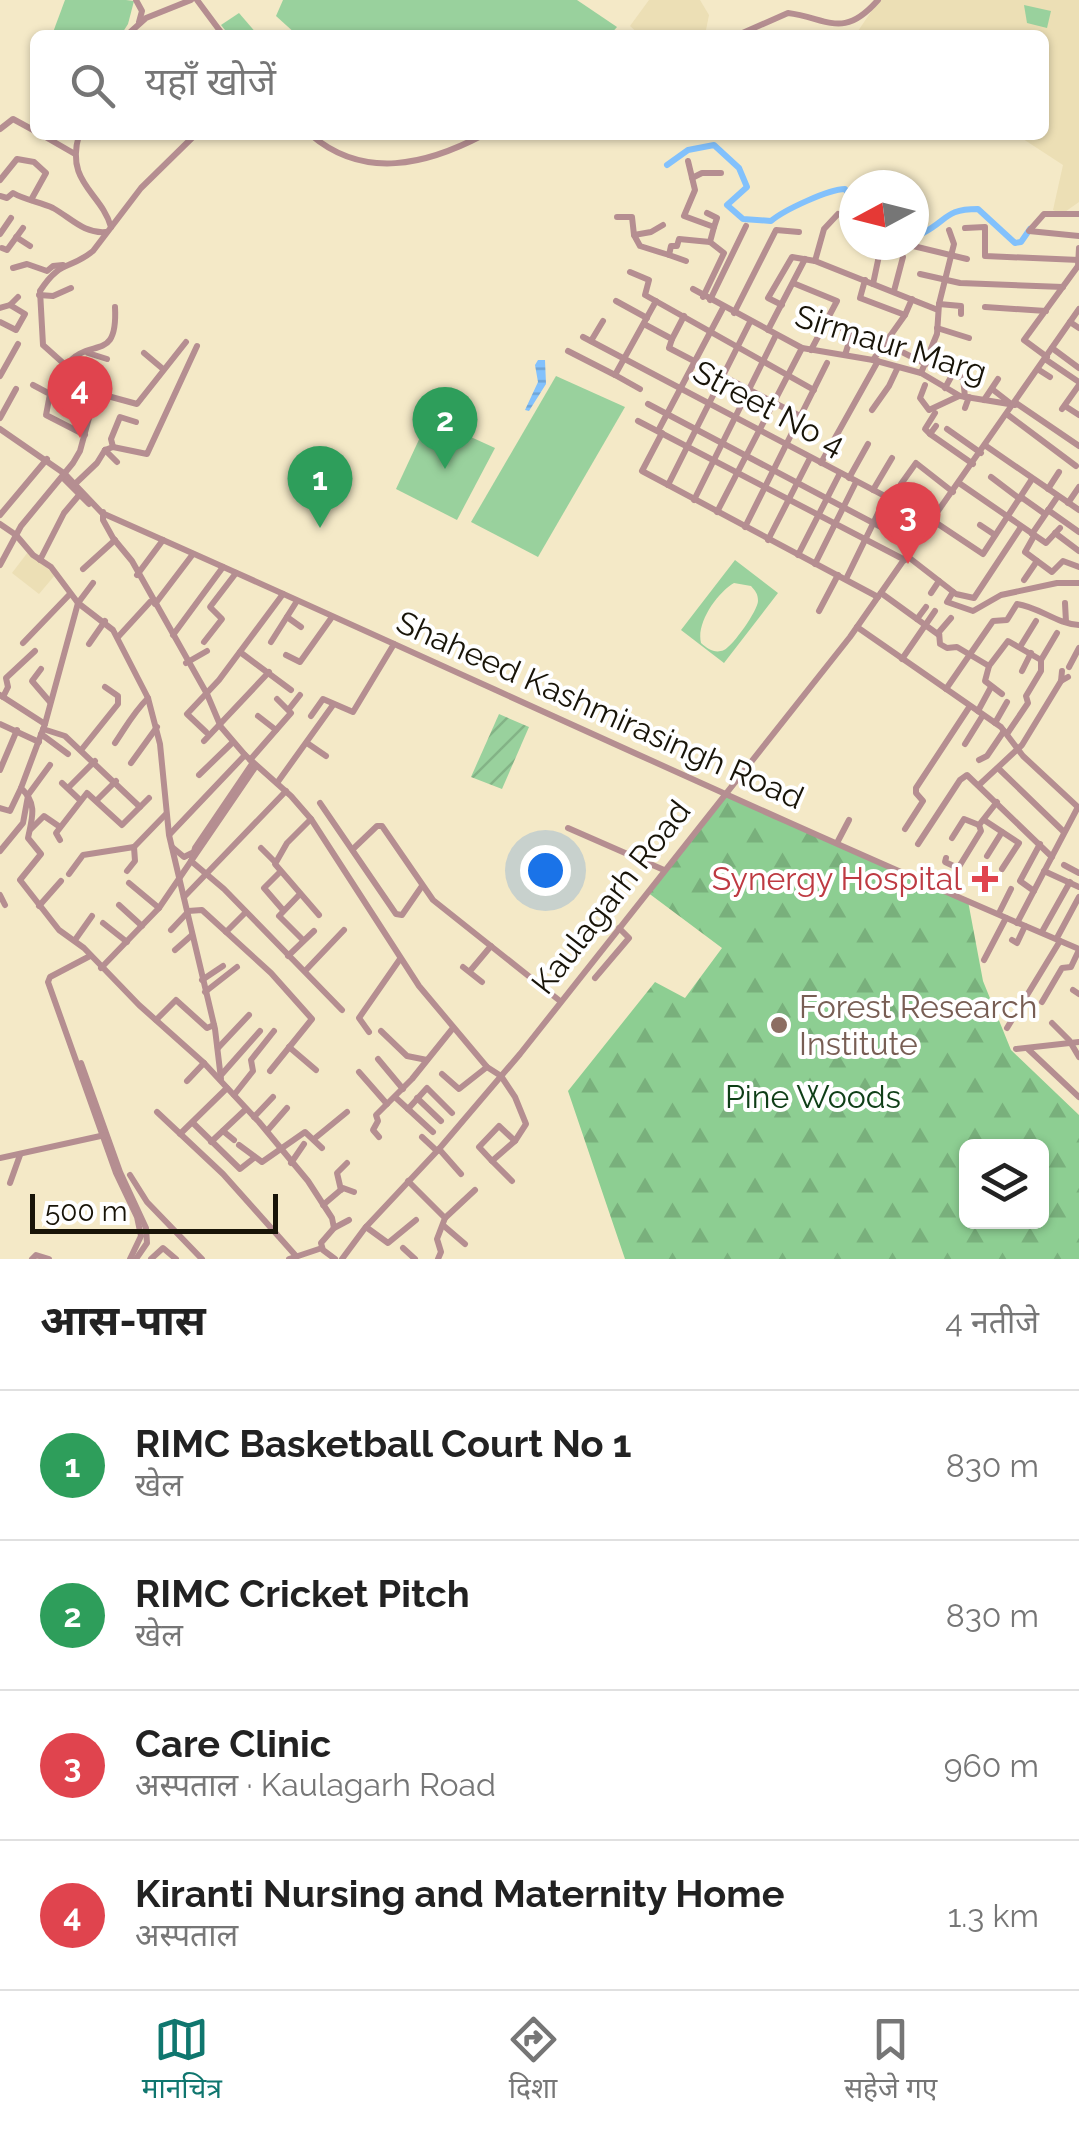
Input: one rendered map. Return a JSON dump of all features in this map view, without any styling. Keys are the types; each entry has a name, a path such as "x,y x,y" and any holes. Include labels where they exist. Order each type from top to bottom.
{"street":[{"path":"132,30 142,11 136,0"},
{"path":"138,23 194,0 219,30"},
{"path":"749,30 788,13 824,24 840,24 862,15 875,1"},
{"path":"0,129 13,119 30,128"},
{"path":"50,140 74,154"},
{"path":"78,140 74,154 82,180 110,222 109,230"},
{"path":"14,268 26,264 47,272 53,266 84,258 141,188 190,140"},
{"path":"317,140 349,160 400,164 470,140"},
{"path":"0,180 17,159 41,167 46,174 30,200"},
{"path":"688,161 695,192 686,204 684,216 714,227"},
{"path":"692,178 702,173 721,173"},
{"path":"0,196 7,198 13,193 53,208 71,223 96,232 109,230"},
{"path":"707,213 717,218 710,242"},
{"path":"815,262 824,229 838,214"},
{"path":"1079,214 1044,214 1029,230 1079,236"},
{"path":"618,217 632,217 641,247 686,261"},
{"path":"0,234 11,218"},
{"path":"634,234 652,232 662,225"},
{"path":"705,298 746,226"},
{"path":"1,249 7,250 22,228"},
{"path":"965,228 985,228 985,256 1079,260"},
{"path":"734,313 776,230 800,232"},
{"path":"922,373 937,328 938,307 954,242 949,230"},
{"path":"16,237 30,246"},
{"path":"669,254 680,238 710,242 724,253 705,298"},
{"path":"1079,248 1078,266 1024,340 1079,383 1064,408 1079,415"},
{"path":"929,250 967,259"},
{"path":"782,305 768,298 791,258 815,262 938,307 961,306 961,314"},
{"path":"768,330 805,259"},
{"path":"877,260 860,298 905,315"},
{"path":"894,292 902,260"},
{"path":"64,265 52,273 39,295 42,346 93,392 136,405 186,342"},
{"path":"630,272 649,280 644,294 814,390"},
{"path":"920,274 960,283 1063,287"},
{"path":"718,512 788,376 836,301 793,283"},
{"path":"39,295 51,297 71,288"},
{"name":"Sirmaur Marg","path":"693,290 807,349 876,360 922,373 964,397 1014,404"},
{"path":"0,308 18,297"},
{"path":"821,463 912,299"},
{"path":"616,301 672,340"},
{"path":"615,375 656,301"},
{"path":"0,322 16,330 25,314 10,305"},
{"path":"985,307 1046,311"},
{"path":"66,366 74,357 114,338 115,308"},
{"path":"723,308 667,414 642,472 880,595 939,634 942,646 957,647 989,666"},
{"name":"Kaulagarh Road","path":"342,1259 501,1076 857,627 1079,310"},
{"path":"684,316 669,348 800,416"},
{"name":"Street No 4","path":"604,320 587,339 932,521 983,554"},
{"path":"826,321 852,333 845,355"},
{"path":"668,486 750,322"},
{"path":"1070,322 1079,328"},
{"path":"937,328 970,338"},
{"path":"694,500 776,335"},
{"path":"0,376 18,344"},
{"path":"109,448 148,454 197,346"},
{"path":"1052,348 1079,368"},
{"path":"568,351 640,389"},
{"path":"87,352 107,359"},
{"path":"144,353 163,370"},
{"path":"904,353 956,368 945,388"},
{"path":"745,527 827,363"},
{"path":"872,410 898,367"},
{"path":"1039,370 1050,376"},
{"path":"954,373 964,378 965,408"},
{"path":"984,400 998,379"},
{"path":"33,385 50,394 46,415 85,435"},
{"path":"925,385 920,398 929,410 964,397"},
{"path":"992,388 1079,446"},
{"path":"0,418 16,389"},
{"path":"0,564 16,535 80,451 93,392"},
{"path":"68,407 75,395 93,403"},
{"path":"648,404 914,545"},
{"path":"935,413 924,429 974,464"},
{"path":"1008,416 1076,466"},
{"path":"76,484 109,448 120,417 136,422"},
{"path":"638,421 906,558 954,592 974,598 1021,527"},
{"path":"930,434 936,426"},
{"path":"0,429 47,459 102,513"},
{"path":"948,429 1079,510"},
{"path":"815,564 868,444"},
{"path":"109,448 117,462"},
{"path":"768,540 810,458"},
{"path":"873,490 892,458"},
{"path":"0,514 47,459"},
{"path":"901,484 916,464 953,492"},
{"path":"1048,489 1059,472"},
{"path":"798,555 840,473"},
{"path":"63,476 76,484 102,513 221,727 300,806 400,959 453,1028 487,1067 501,1076 526,1120 515,1141 492,1161"},
{"path":"990,477 1079,532"},
{"path":"1003,556 983,554 1032,478"},
{"path":"959,483 1047,544 1058,530 1079,550"},
{"path":"1068,502 1079,487"},
{"path":"40,560 64,513 80,494"},
{"path":"1058,496 1025,552 1053,572 1064,561 1079,567"},
{"path":"818,611 842,577 886,497"},
{"name":"Shaheed Kashmirasingh Road","path":"102,513 1079,948"},
{"name":"Shaheed Kashmirasingh Road","path":"102,513 1059,939"},
{"path":"0,524 55,572 78,603 105,621 118,638 148,698 157,726 169,835 214,1025 221,1078"},
{"path":"980,525 995,536"},
{"path":"84,569 114,540"},
{"path":"137,575 163,540"},
{"path":"118,638 153,604 193,554"},
{"path":"1024,580 1037,561"},
{"path":"172,637 223,567"},
{"path":"204,642 222,618 210,606 236,573"},
{"path":"932,593 939,581"},
{"path":"0,852 23,823 24,792 78,603 93,583"},
{"path":"954,592 947,602 973,611 1001,595 1079,583"},
{"path":"23,643 70,594"},
{"path":"269,672 221,727 205,737 187,714 283,594"},
{"path":"271,642 297,601"},
{"path":"1066,603 1066,624"},
{"path":"946,689 993,621 1007,620 1017,604 1079,626"},
{"path":"917,619 926,607"},
{"path":"902,658 935,610"},
{"path":"286,617 301,627"},
{"path":"286,655 300,662 332,617"},
{"path":"939,634 950,618"},
{"path":"89,644 105,621"},
{"path":"1020,646 1036,621"},
{"path":"857,627 1006,732 1078,808 1034,891 1020,923 1017,943 1012,940"},
{"path":"980,760 1029,702 1027,694 1042,671 1041,660 1057,633"},
{"path":"995,723 1004,698 985,681 989,666 1008,641 1041,660"},
{"path":"312,716 322,700 353,712 395,644"},
{"path":"980,784 1018,749 1061,681 1068,677 1079,648"},
{"path":"187,663 207,651"},
{"path":"240,651 291,690"},
{"path":"35,652 6,678 8,687 2,696 68,754"},
{"path":"1022,672 1031,653"},
{"path":"40,669 32,680 51,702"},
{"path":"905,829 923,800 916,788 991,687"},
{"path":"82,750 118,704 118,696 104,688"},
{"path":"289,709 300,694"},
{"path":"114,743 148,698"},
{"path":"101,968 158,908 251,761 291,713 277,699"},
{"path":"118,704 130,717"},
{"path":"276,784 334,706"},
{"path":"965,744 977,710"},
{"path":"1024,710 1039,720"},
{"path":"258,716 276,730"},
{"path":"0,724 17,730 60,733 95,761 140,807"},
{"path":"131,763 157,726"},
{"path":"0,770 17,730"},
{"path":"199,775 232,742"},
{"path":"308,743 326,756"},
{"path":"80,800 65,786 95,761"},
{"path":"169,835 251,761"},
{"path":"0,808 10,811 50,765"},
{"path":"998,768 1064,832"},
{"path":"918,844 964,776 970,776 1052,857"},
{"path":"97,800 116,781"},
{"path":"184,896 286,791"},
{"path":"24,792 33,807 28,838 42,854 20,875 20,880 38,906 59,930 75,940 221,1078 314,1189 334,1228"},
{"path":"60,840 55,834 88,793 122,825 149,798"},
{"path":"944,889 981,831 981,822 997,802"},
{"path":"320,803 396,914 408,910 422,886"},
{"path":"290,817 300,806"},
{"path":"69,874 83,855 134,847 166,814"},
{"path":"30,830 44,816 60,827"},
{"path":"952,838 966,818 1002,832 1018,843 1002,869"},
{"path":"275,862 310,820"},
{"path":"838,841 848,820"},
{"path":"354,849 380,825 434,900 560,1000"},
{"path":"568,828 664,870"},
{"path":"988,856 1002,832"},
{"path":"1034,891 1020,882 1040,844"},
{"path":"172,846 182,856 192,858 342,1010"},
{"path":"127,871 135,861 134,847"},
{"path":"261,848 319,915"},
{"path":"946,858 945,862 958,868"},
{"path":"1064,865 1079,873"},
{"path":"1044,871 1079,887"},
{"path":"280,872 264,888 284,910"},
{"path":"38,906 61,881"},
{"path":"1043,930 1070,882"},
{"path":"129,883 158,908"},
{"path":"1000,912 1011,889"},
{"path":"300,894 280,917 303,940"},
{"path":"0,896 5,905"},
{"path":"1008,1028 1079,897"},
{"path":"119,905 142,926"},
{"path":"170,930 188,912 201,910 271,974 312,1020 270,1071"},
{"path":"226,932 246,912"},
{"path":"75,940 92,916"},
{"path":"985,955 1006,918"},
{"path":"103,923 127,942"},
{"path":"595,978 630,937 619,928"},
{"path":"306,970 344,930"},
{"path":"288,956 314,931"},
{"path":"175,950 192,935"},
{"path":"482,982 466,969 492,946"},
{"path":"1042,1002 1062,968 1072,966 1079,948"},
{"path":"90,956 49,980 104,1136 146,1228 147,1243 133,1259"},
{"path":"369,1032 358,1018 400,959"},
{"path":"202,980 223,966"},
{"path":"205,992 237,967"},
{"path":"156,1020 176,1000 207,1028 214,1025"},
{"path":"217,1049 249,1015"},
{"path":"1052,1024 1075,1042 1079,1056"},
{"path":"379,1138 373,1130 378,1121 376,1116 453,1028"},
{"path":"381,1030 408,1056 427,1060"},
{"path":"221,1078 260,1031"},
{"path":"234,1095 253,1071 251,1060 274,1031"},
{"path":"1016,1049 1075,1042"},
{"path":"290,1047 316,1070"},
{"path":"1028,1049 1079,1097"},
{"path":"378,1059 403,1088"},
{"path":"187,1081 204,1063"},
{"path":"442,1074 459,1089 487,1067"},
{"path":"359,1072 387,1104"},
{"path":"180,1134 227,1088"},
{"path":"408,1109 428,1088 452,1113"},
{"path":"395,1096 433,1132"},
{"path":"254,1117 273,1098"},
{"path":"417,1098 441,1121"},
{"path":"267,1131 287,1108"},
{"path":"211,1142 246,1109"},
{"path":"158,1112 232,1183 293,1257 310,1256 322,1248"},
{"path":"314,1140 347,1112"},
{"path":"192,1123 234,1165 243,1169"},
{"path":"512,1181 479,1147 500,1126 515,1141"},
{"path":"223,1130 264,1162 305,1132 322,1148"},
{"path":"0,1158 104,1136"},
{"path":"422,1137 462,1174"},
{"path":"291,1163 304,1144"},
{"path":"10,1184 21,1154"},
{"path":"232,1183 254,1158"},
{"path":"341,1190 337,1173 348,1162"},
{"path":"130,1175 147,1202 202,1259"},
{"path":"408,1180 465,1244"},
{"path":"323,1206 341,1190 348,1188 354,1192"},
{"path":"306,1199 314,1189"},
{"path":"441,1258 437,1240 444,1222 475,1190"},
{"path":"335,1259 322,1248 322,1241 349,1220"},
{"path":"366,1227 388,1243 416,1220"},
{"path":"151,1259 163,1248 176,1259"},
{"path":"403,1248 415,1259"},
{"path":"32,1259 36,1254 49,1259"}],"shaded area":[{"path":"649,0 700,0 709,15 706,30 634,30 630,26"},
{"path":"879,0 1079,0 1079,202 1062,214 1053,210 1063,165 1025,140 1049,140 1049,30 859,30"},
{"path":"28,552 55,575 39,594 12,573"}],"green space":[{"path":"65,0 134,1 124,30 54,30"},
{"path":"283,0 577,0 617,27 291,30 276,16"},
{"path":"1024,5 1051,11 1047,28 1027,23"},
{"path":"239,13 254,30 225,30 221,25"},
{"path":"556,376 625,407 538,557 471,522"},
{"path":"429,418 495,448 457,520 396,489"},
{"path":"735,560 778,593 724,663 681,630","holes":["734,583 751,586 757,606 733,642 718,651 701,643 705,618 721,594"]},
{"path":"499,714 529,727 502,789 471,777"},
{"name":"Pine Woods","path":"726,793 968,901 983,981 1011,1050 1079,1115 1079,1259 625,1259 568,1091 655,982 685,998 722,948 647,892"}],"water":[{"path":"538,360 545,360 546,384 529,411 525,410 538,382"}],"waterway":[{"path":"667,165 688,150 714,145 739,168 747,187 727,205 743,219 771,221 807,201 839,190"},
{"path":"929,229 967,209 978,209 1015,243 1021,242 1030,229"}],"place":[{"name":"Kiranti Nursing and Maternity Home","path":"80,438"},
{"name":"RIMC Cricket Pitch","path":"445,469"},
{"name":"RIMC Basketball Court No 1","path":"320,528"},
{"name":"Care Clinic","path":"908,564"},
{"name":"Synergy Hospital","path":"985,879"},
{"name":"Forest Research Institute","path":"779,1025"}]}
